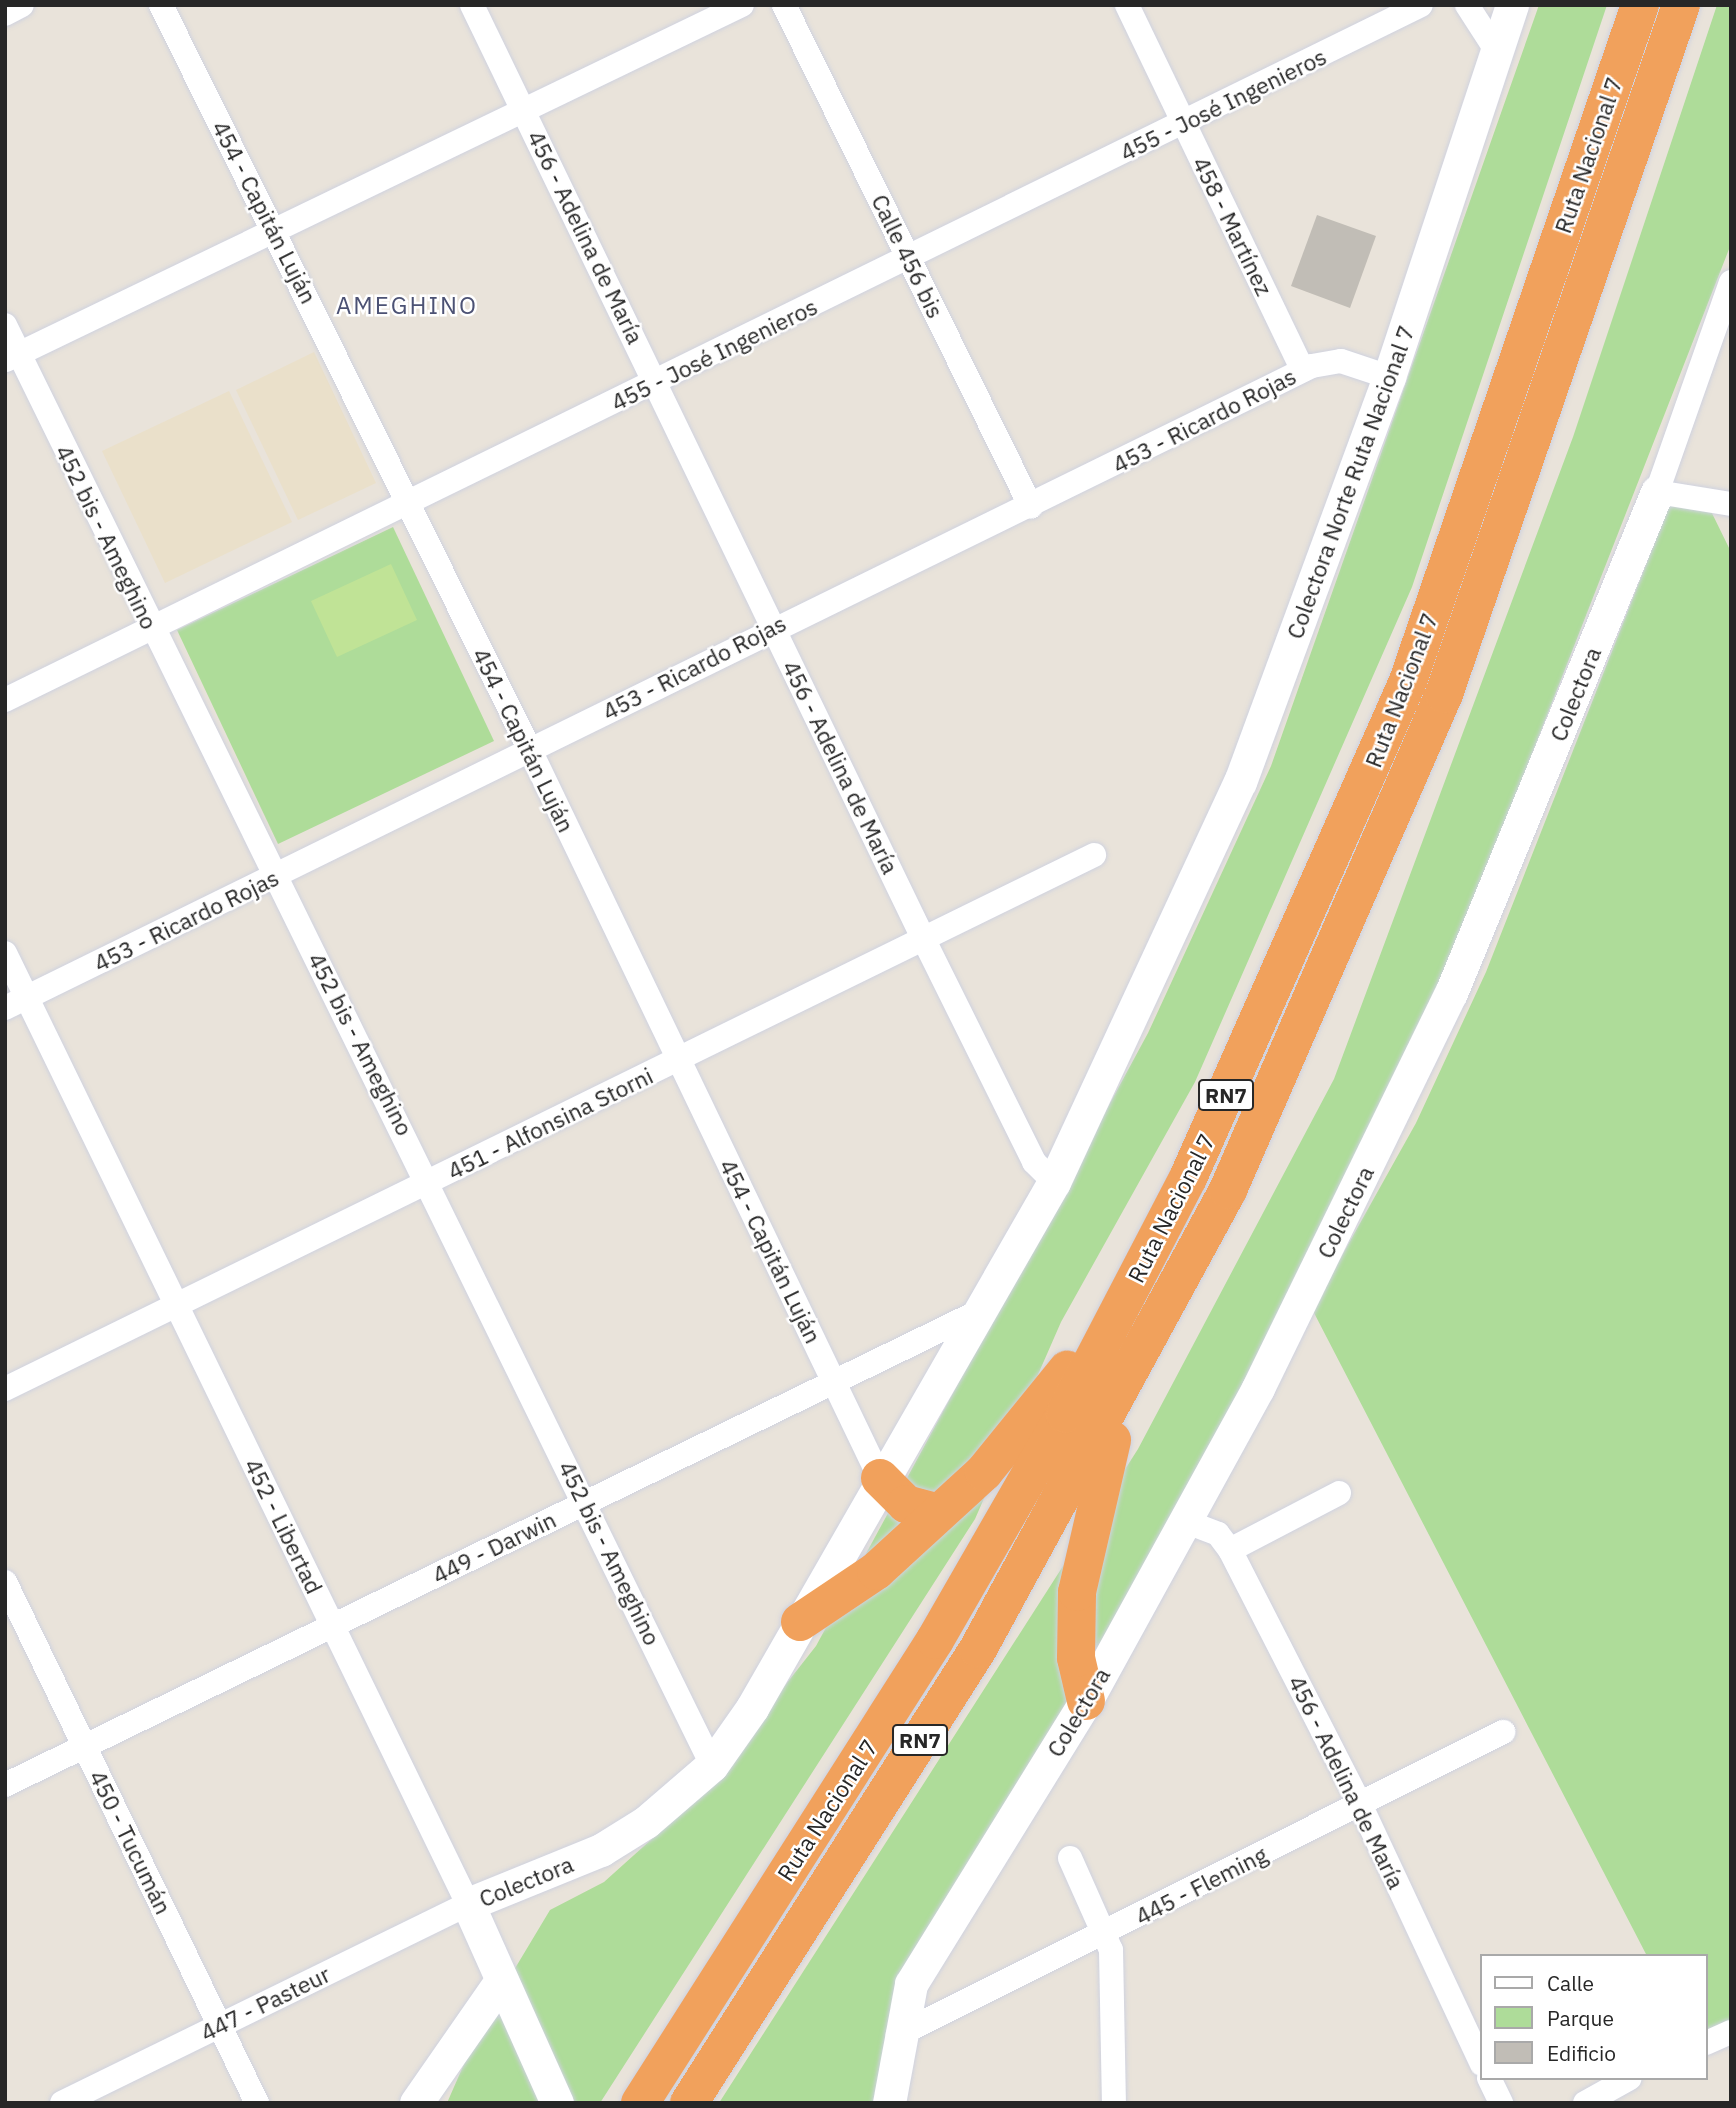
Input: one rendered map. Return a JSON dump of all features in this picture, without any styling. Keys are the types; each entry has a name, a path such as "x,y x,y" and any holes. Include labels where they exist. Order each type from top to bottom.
{"highway":[{"name":"Ruta Nacional 7","path":"640,2103 936,1640 1145,1260 1289,959 1408,681 1640,5"},
{"name":"Ruta Nacional 7","path":"689,2103 978,1649 1134,1367 1234,1178 1444,694 1681,5"},
{"path":"800,1622 876,1571 939,1513 1033,1415 1145,1260"},
{"path":"1086,1701 1076,1658 1077,1592 1102,1472 1134,1367"},
{"path":"880,1478 906,1504 939,1513"}],"street":[{"path":"5,14 22,5"},
{"name":"454 - Capitán Luján","path":"161,5 531,752 676,1060 836,1383 880,1478"},
{"name":"456 - Adelina de María","path":"472,5 924,940 1034,1162 1054,1182"},
{"path":"12,357 743,5"},
{"name":"Calle 456 bis","path":"784,5 1031,507"},
{"name":"458 - Martínez","path":"1127,5 1303,370"},
{"name":"455 - José Ingenieros","path":"5,700 909,259 1421,5"},
{"path":"1467,5 1496,50"},
{"name":"Colectora Norte Ruta Nacional 7","path":"1165,951 1240,782 1390,377 1512,5"},
{"name":"Colectora","path":"889,2103 898,2035 911,1984 933,1943 1086,1701 1187,1522 1451,993 1657,492 1731,282"},
{"name":"452 bis - Ameghino","path":"5,325 12,357 431,1182 712,1765"},
{"name":"453 - Ricardo Rojas","path":"16,1003 531,752 773,625 1031,507 1303,370 1341,361 1390,377"},
{"path":"1657,492 1729,503"},
{"name":"451 - Alfonsina Storni","path":"5,1389 1094,855"},
{"name":"Colectora","path":"468,1904 601,1850 646,1822 712,1765 800,1622 880,1478 983,1310 1054,1182 1165,951"},
{"name":"452 - Libertad","path":"5,953 16,1003 177,1306 468,1904 500,1982 557,2103"},
{"name":"449 - Darwin","path":"5,1785 983,1310"},
{"path":"1230,1550 1339,1493"},
{"name":"456 - Adelina de María","path":"1187,1522 1218,1534 1230,1550 1360,1804 1480,2060"},
{"name":"450 - Tucumán","path":"5,1582 257,2103"},
{"name":"445 - Fleming","path":"898,2035 1104,1935 1503,1732"},
{"path":"1070,1858 1111,1950 1114,2103"},
{"name":"447 - Pasteur","path":"62,2103 468,1904"},
{"path":"416,2103 500,1982"},
{"path":"1708,2042 1731,2032"},
{"path":"1490,2080 1500,2103"},
{"path":"1585,2103 1626,2080"}],"shaded area":[{"path":"314,352 376,483 298,520 236,390"},
{"path":"229,391 292,522 165,583 102,451"}],"green space":[{"path":"1539,5 1607,5 1412,587 1195,1082 1061,1322 975,1519 600,2103 447,2103 481,2025 550,1910 604,1882 693,1802 816,1646 1148,1033 1271,766"},
{"path":"1717,5 1731,5 1731,244 1443,982 1153,1563 908,1966 878,2103 719,2103 1138,1449 1334,1079 1573,437"},
{"path":"1671,501 1707,503 1731,552 1731,2036 1708,2046 1708,1954 1646,1954 1312,1309 1416,1123 1486,972"},
{"path":"393,527 494,741 278,844 177,630"},
{"path":"391,564 417,620 337,657 311,601"}],"building":[{"path":"1317,215 1376,236 1350,308 1291,286"}],"district":[{"name":"AMEGHINO","path":"407,306"}]}
